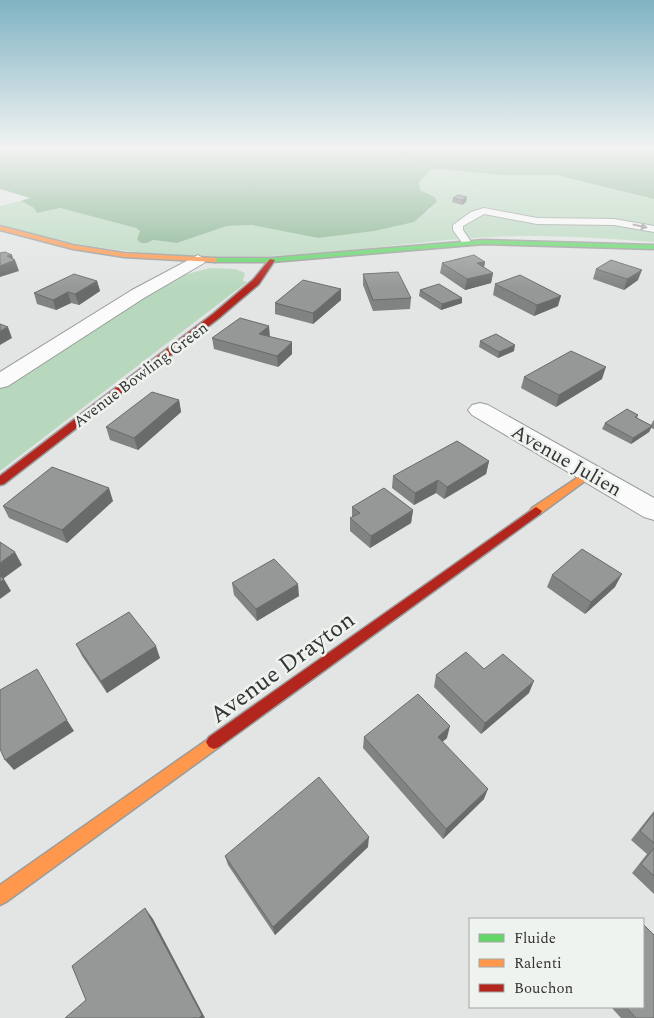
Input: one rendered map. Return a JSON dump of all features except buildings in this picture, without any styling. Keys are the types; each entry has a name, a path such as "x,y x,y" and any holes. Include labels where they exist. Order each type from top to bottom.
{"street":[{"path":"0,228 73,247 124,255 198,260 272,260 466,242 516,241 654,247"},
{"path":"0,381 138,294 198,260"},
{"name":"Avenue Bowling Green","path":"0,481 216,316 256,282 272,260"},
{"name":"Avenue Julien","path":"480,410 654,510"},
{"name":"Avenue Drayton","path":"0,896 589,473"}],"lane":[{"path":"466,242 458,230 458,225 474,214 484,211 537,220 614,222 654,229"}],"shaded area":[{"path":"18,195 430,195 435,197 437,202 414,222 374,231 318,238 252,225 227,226 177,243 153,240 143,243 137,239 140,231 136,228 60,208 37,213 34,208 21,201 30,198"},
{"path":"430,195 636,195 654,199 654,242 573,237 511,236 353,250 236,257 133,252 64,241 31,234 0,224 0,206 21,201 34,208 37,213 60,208 136,228 140,231 138,241 144,243 153,240 177,243 227,226 253,225 318,238 429,211 437,202 435,197"},
{"path":"636,195 654,195 654,199"},
{"path":"210,268 235,269 245,273 243,281 247,282 0,471 0,389 127,307 184,275"}],"traffic: fast":[{"path":"215,260 272,260 484,242 654,247"}],"traffic: slow":[{"path":"0,228 73,247 124,255 215,260"},
{"path":"536,511 589,473"},
{"path":"0,896 214,742"}],"traffic: jam":[{"path":"0,481 216,316 256,282 272,260"},
{"path":"214,742 536,511"}]}
